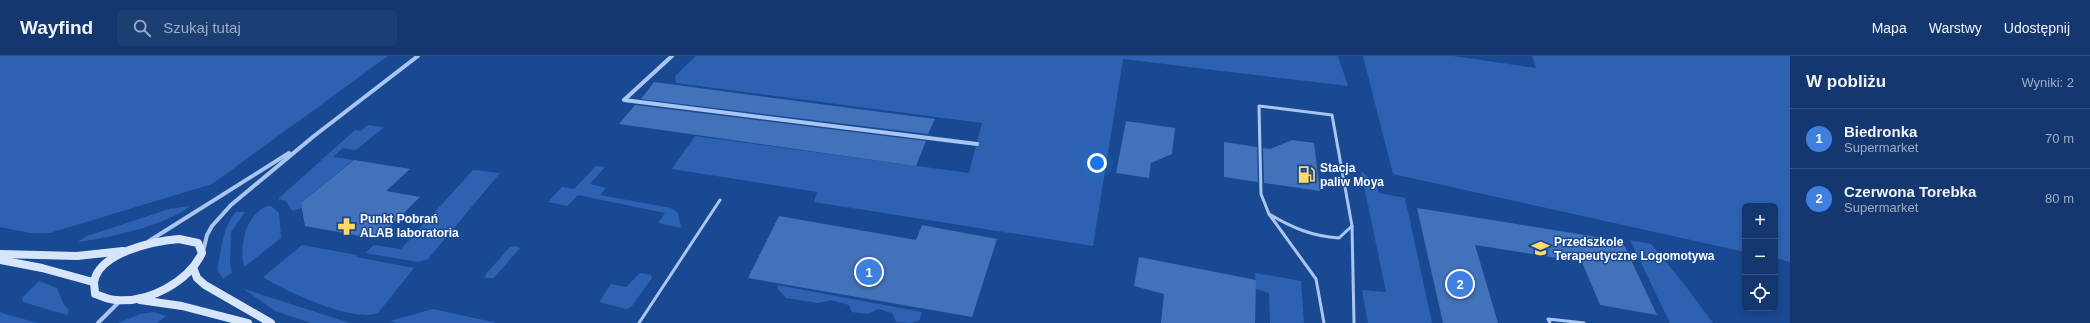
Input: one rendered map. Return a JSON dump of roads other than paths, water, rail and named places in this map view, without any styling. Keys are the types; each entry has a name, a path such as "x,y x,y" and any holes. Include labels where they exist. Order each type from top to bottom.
{"main road":[{"path":"185,239 200,246 203,254 199,264 194,270 175,285 157,294 137,300 119,302 104,300 95,294 92,285 102,268 132,249 144,244 162,240 185,239"},
{"path":"0,254 88,255 132,249"},
{"path":"0,260 42,268 93,282"},
{"path":"194,270 197,278 204,285 271,323"},
{"path":"137,300 182,306 248,323"}],"street":[{"path":"203,254 207,234 223,213 314,136 418,56"},
{"path":"672,56 660,70 637,86 624,100 977,144"},
{"path":"144,244 166,232 314,136"},
{"path":"98,323 110,313 119,302"}],"lane":[{"path":"1324,323 1316,279 1269,214 1260,194 1259,106 1332,116 1352,226 1354,323"},
{"path":"640,323 720,200"},
{"path":"1269,214 1292,228 1306,234 1323,237 1340,238 1352,226"},
{"path":"1550,323 1548,319 1584,323"}],"place":[{"name":"Stacja paliw Moya","path":"1307,175"},
{"name":"Punkt Pobrań ALAB laboratoria","path":"347,226"},
{"name":"Przedszkole Terapeutyczne Logomotywa","path":"1541,249"},
{"name":"Biedronka","path":"869,272"},
{"name":"Czerwona Torebka","path":"1460,284"}]}
